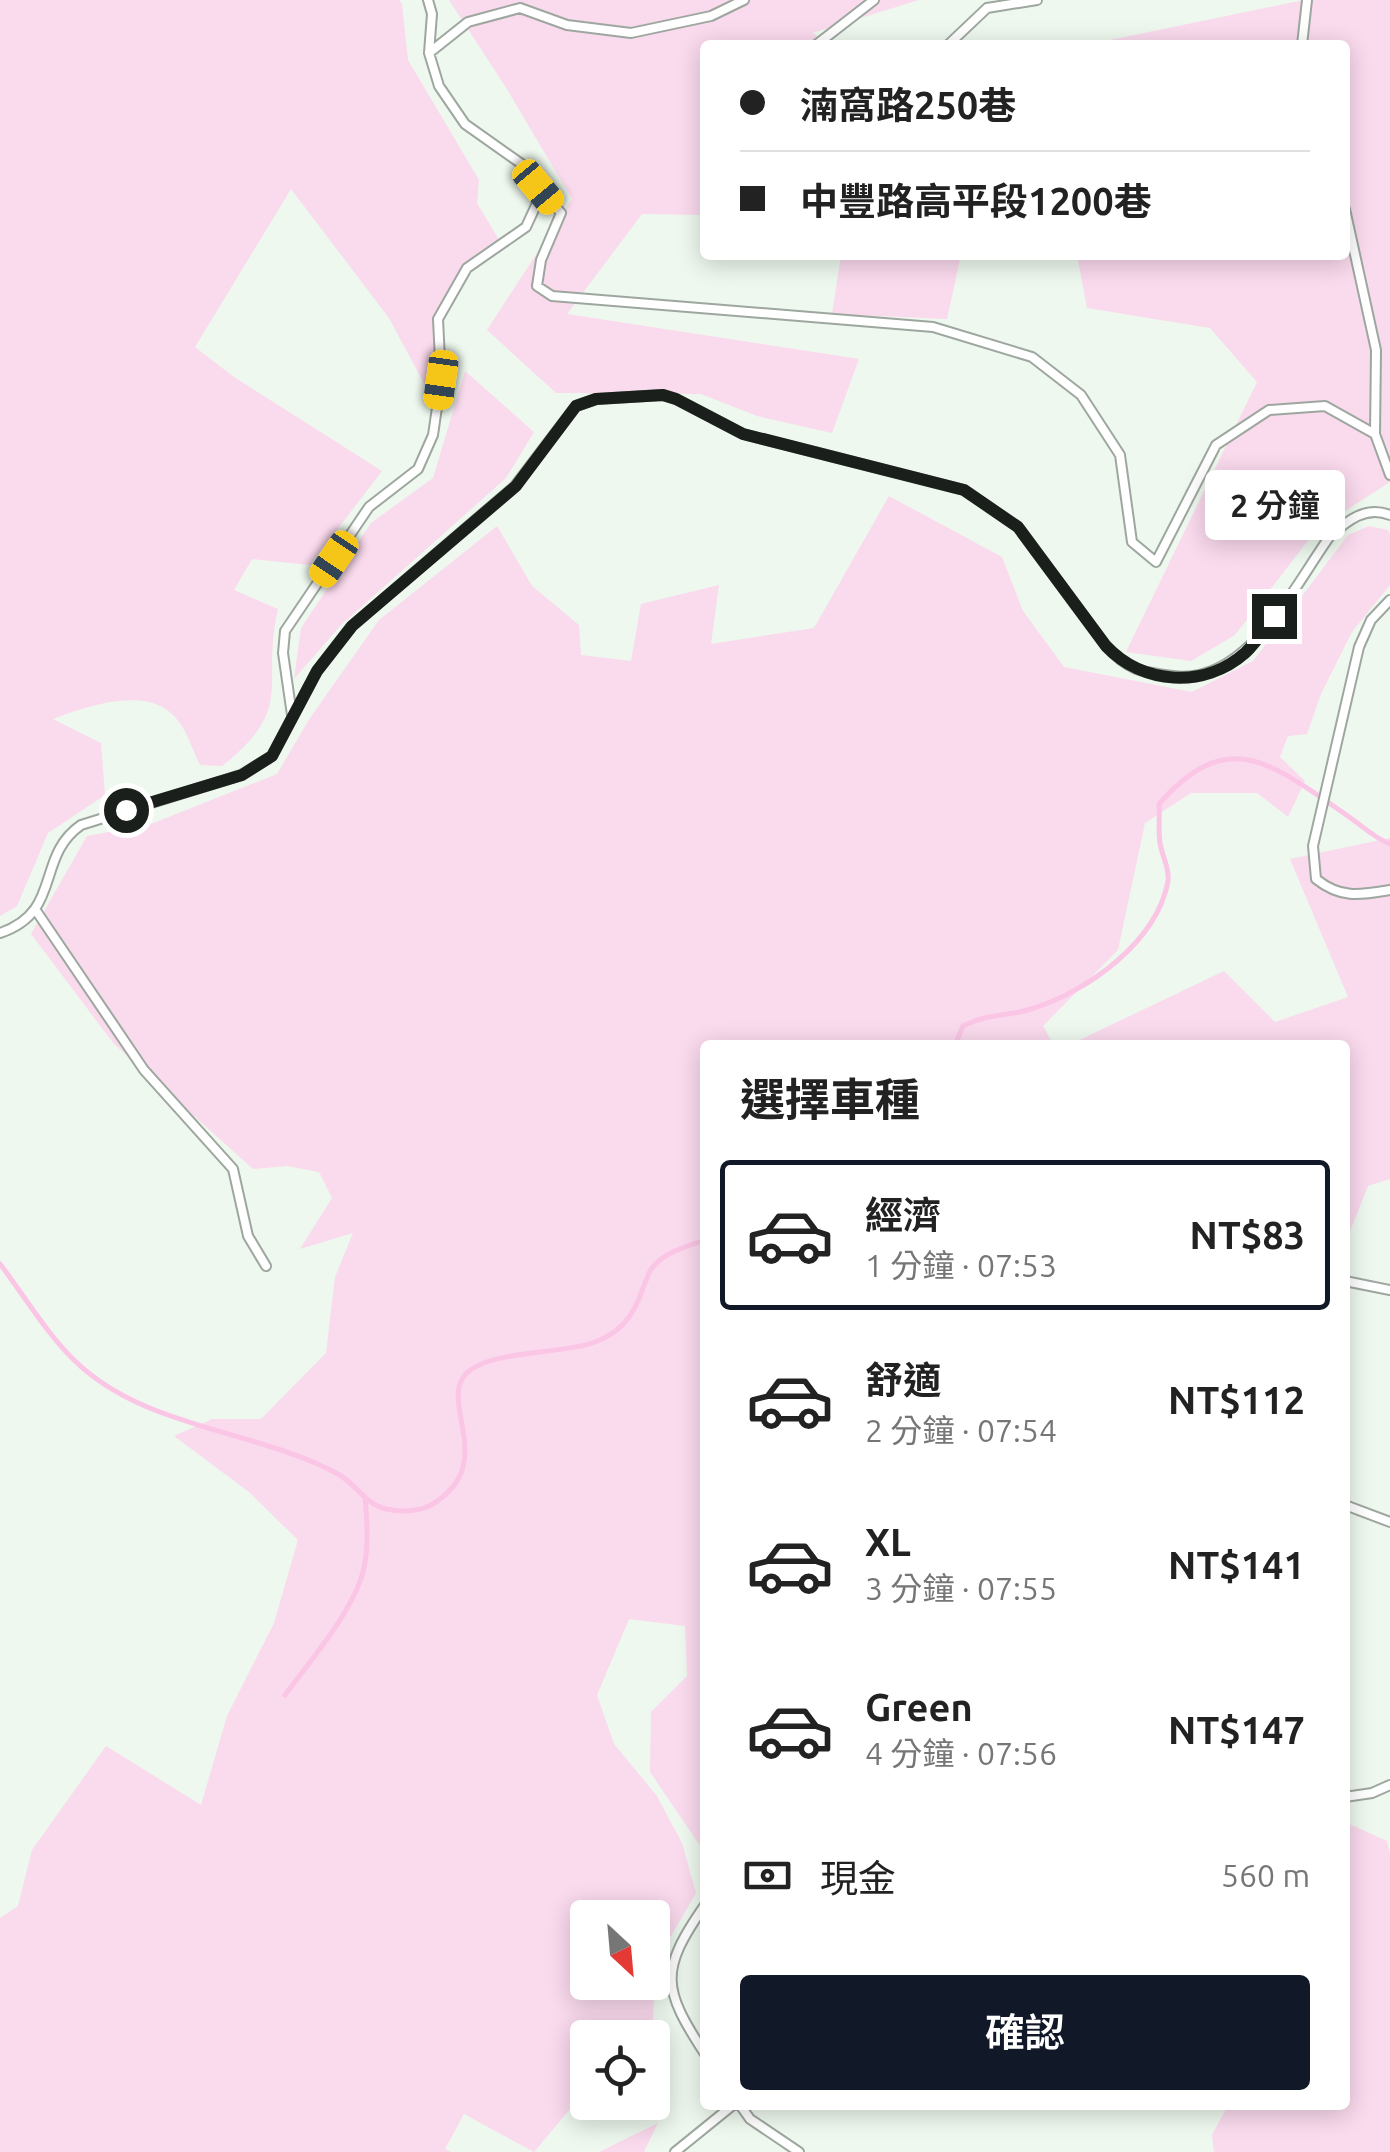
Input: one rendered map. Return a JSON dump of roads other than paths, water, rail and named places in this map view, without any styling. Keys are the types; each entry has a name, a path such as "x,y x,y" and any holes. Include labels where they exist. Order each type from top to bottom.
{"lane":[{"path":"428,0 432,14 429,54 440,86 465,124 530,170 538,187 561,213 541,260 537,286 552,296 933,327 1032,356 1081,395 1120,455 1132,542 1156,562 1216,445 1269,410 1325,406 1375,434"},
{"path":"429,54 468,22 520,8 567,26 632,33 711,16 744,0"},
{"path":"822,40 874,0"},
{"path":"953,40 987,8 1037,0"},
{"path":"1303,40 1307,0"},
{"path":"292,716 283,653 285,631 369,507 418,470 432,434 441,380 438,319 467,268 526,227 534,217 538,187"},
{"path":"1350,232 1376,350 1375,434 1390,475"},
{"path":"0,933 19,927 36,912 60,844 68,834 99,819 242,775 272,756 317,671 352,626 516,486 576,406 596,399 663,395 743,434 964,490 1018,527 1106,646 1119,660 1145,675 1192,680 1243,655 1330,536 1363,513 1390,515"},
{"path":"1390,600 1371,620 1359,647 1313,846 1316,879 1327,887 1350,896 1390,890"},
{"path":"36,912 144,1070 233,1169 248,1236 266,1266"},
{"path":"1350,1282 1390,1290"},
{"path":"1350,1508 1390,1522"},
{"path":"1350,1796 1372,1794 1390,1785"},
{"path":"700,1912 685,1934 668,1979 681,2018 700,2046"},
{"path":"675,2152 726,2110"},
{"path":"744,2110 799,2152"}],"waterway":[{"path":"957,1040 963,1026 1053,1001 1074,990 1135,944 1150,924 1168,881 1159,838 1159,804 1184,779 1207,765 1230,759 1273,768 1390,844"},
{"path":"0,1264 64,1350 102,1383 166,1415 306,1459 338,1474 379,1507 409,1511 431,1505 451,1489 461,1473 465,1455 459,1389 464,1376 489,1361 581,1346 604,1338 620,1328 631,1314 652,1268 664,1257 700,1242"},
{"path":"285,1695 330,1634 359,1584 367,1550 365,1497"}]}
